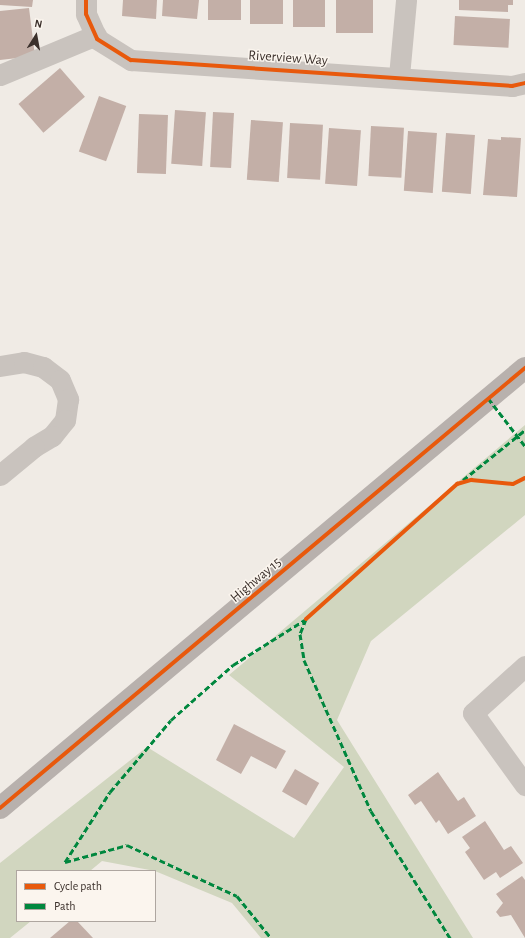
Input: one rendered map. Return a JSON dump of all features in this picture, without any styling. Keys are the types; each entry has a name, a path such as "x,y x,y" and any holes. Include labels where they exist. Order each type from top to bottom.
{"main road":[{"name":"Highway 15","path":"0,808 525,368"}],"street":[{"name":"Riverview Way","path":"86,0 86,14 97,39 131,60 400,76 512,86 525,83"},
{"path":"400,76 406,0"},
{"path":"0,75 96,35"},
{"path":"0,366 24,362 43,367 60,380 68,399 66,420 52,436 34,447 0,475"},
{"path":"525,666 473,713 525,785"}],"green space":[{"path":"525,425 525,515 371,641 337,720 473,938 261,938 232,903 156,871 156,870 102,861 91,870 16,870 16,922 30,922 10,938 0,938 0,863 147,747 294,838 344,767 229,675"}],"building":[{"path":"0,0 33,0 32,7 0,5"},
{"path":"123,0 157,0 156,19 122,16"},
{"path":"163,0 199,0 197,19 162,16"},
{"path":"208,0 241,0 241,20 208,20"},
{"path":"250,0 283,0 283,24 250,24"},
{"path":"293,0 325,0 325,27 293,27"},
{"path":"336,0 373,0 373,33 336,33"},
{"path":"459,0 513,0 513,5 508,5 508,12 459,10"},
{"path":"29,8 35,56 0,60 0,11"},
{"path":"455,16 510,19 508,48 453,45"},
{"path":"60,68 85,97 43,133 18,104"},
{"path":"99,96 126,106 106,161 79,151"},
{"path":"175,110 206,112 202,166 171,164"},
{"path":"213,112 234,113 231,168 210,167"},
{"path":"139,114 168,115 166,174 137,173"},
{"path":"251,120 283,122 279,182 247,180"},
{"path":"290,123 323,125 320,180 287,178"},
{"path":"371,126 404,128 401,178 368,176"},
{"path":"329,128 361,130 357,186 325,184"},
{"path":"408,131 437,133 433,193 404,191"},
{"path":"446,133 475,135 471,194 442,192"},
{"path":"501,137 521,138 517,197 483,195 488,139 501,140"},
{"path":"234,724 286,751 276,769 251,756 241,774 216,760"},
{"path":"295,769 319,783 306,806 282,792"},
{"path":"438,772 458,801 464,797 476,816 448,834 439,820 436,823 421,801 415,805 408,795"},
{"path":"485,821 504,850 511,846 523,863 500,878 496,872 484,880 465,852 470,848 462,837"},
{"path":"522,876 525,880 525,938 511,915 500,917 496,912 503,903 496,894"},
{"path":"69,922 78,922 93,938 50,938"}],"marked path":[{"path":"488,398 525,446"},
{"path":"463,480 525,430"},
{"path":"306,619 300,634 304,660 371,811 450,938"},
{"path":"65,862 110,792 171,720 233,665 306,619"},
{"path":"65,862 127,845 237,896 271,938"}],"cycle path":[{"path":"86,0 86,14 97,39 131,60 512,86 525,83"},
{"path":"0,808 525,368"},
{"path":"306,619 457,484 471,480 513,484 525,478"}]}
